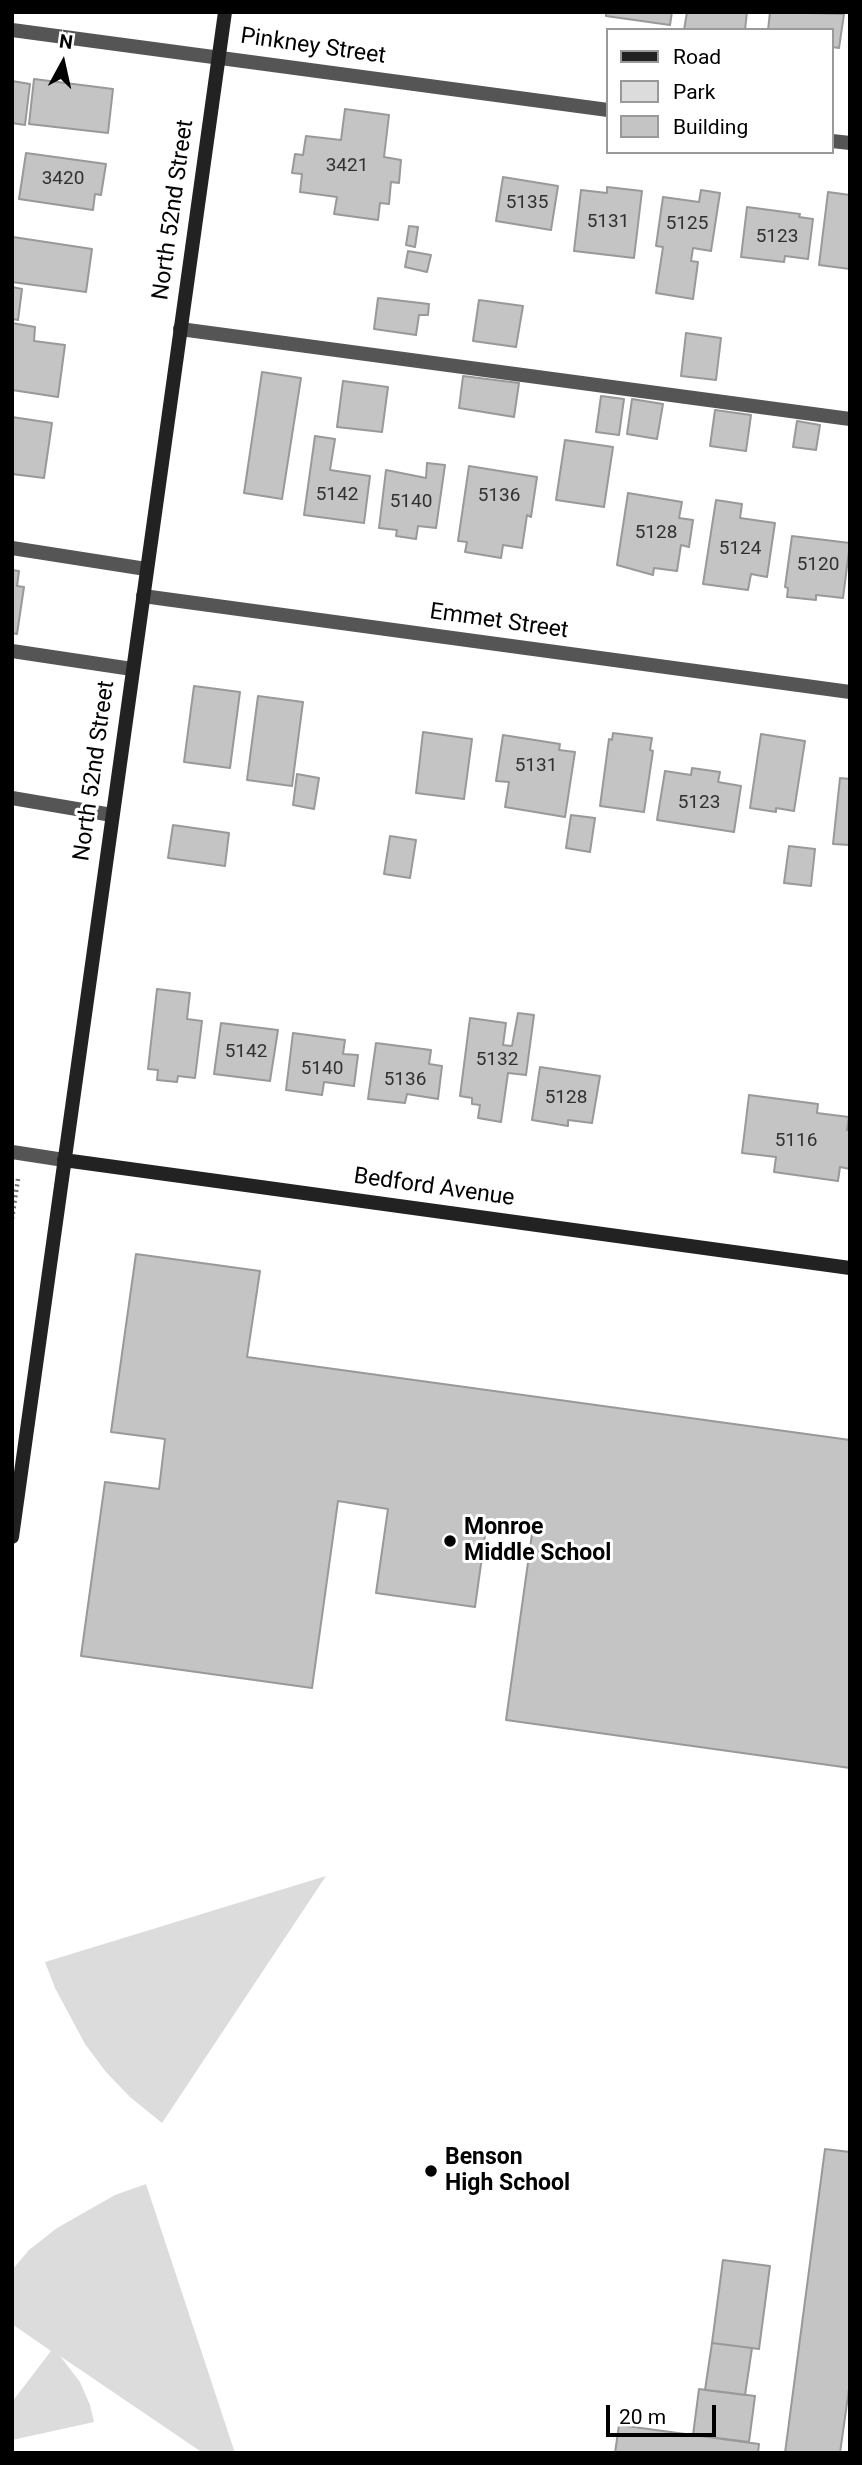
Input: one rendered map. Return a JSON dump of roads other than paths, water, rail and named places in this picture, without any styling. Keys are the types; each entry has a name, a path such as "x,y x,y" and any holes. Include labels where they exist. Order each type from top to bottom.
{"main road":[{"name":"North 52nd Street","path":"12,1537 225,12"},
{"name":"Bedford Avenue","path":"64,1160 850,1268"}],"street":[{"name":"Pinkney Street","path":"12,30 606,110"},
{"path":"180,329 850,419"},
{"path":"12,548 146,569"},
{"name":"Emmet Street","path":"143,596 850,692"},
{"path":"12,651 132,669"},
{"path":"12,798 112,814"},
{"name":"Bedford Avenue","path":"17,1153 64,1160"}],"place":[{"name":"Monroe Middle School","path":"450,1541"},
{"name":"Benson High School","path":"431,2171"}]}
